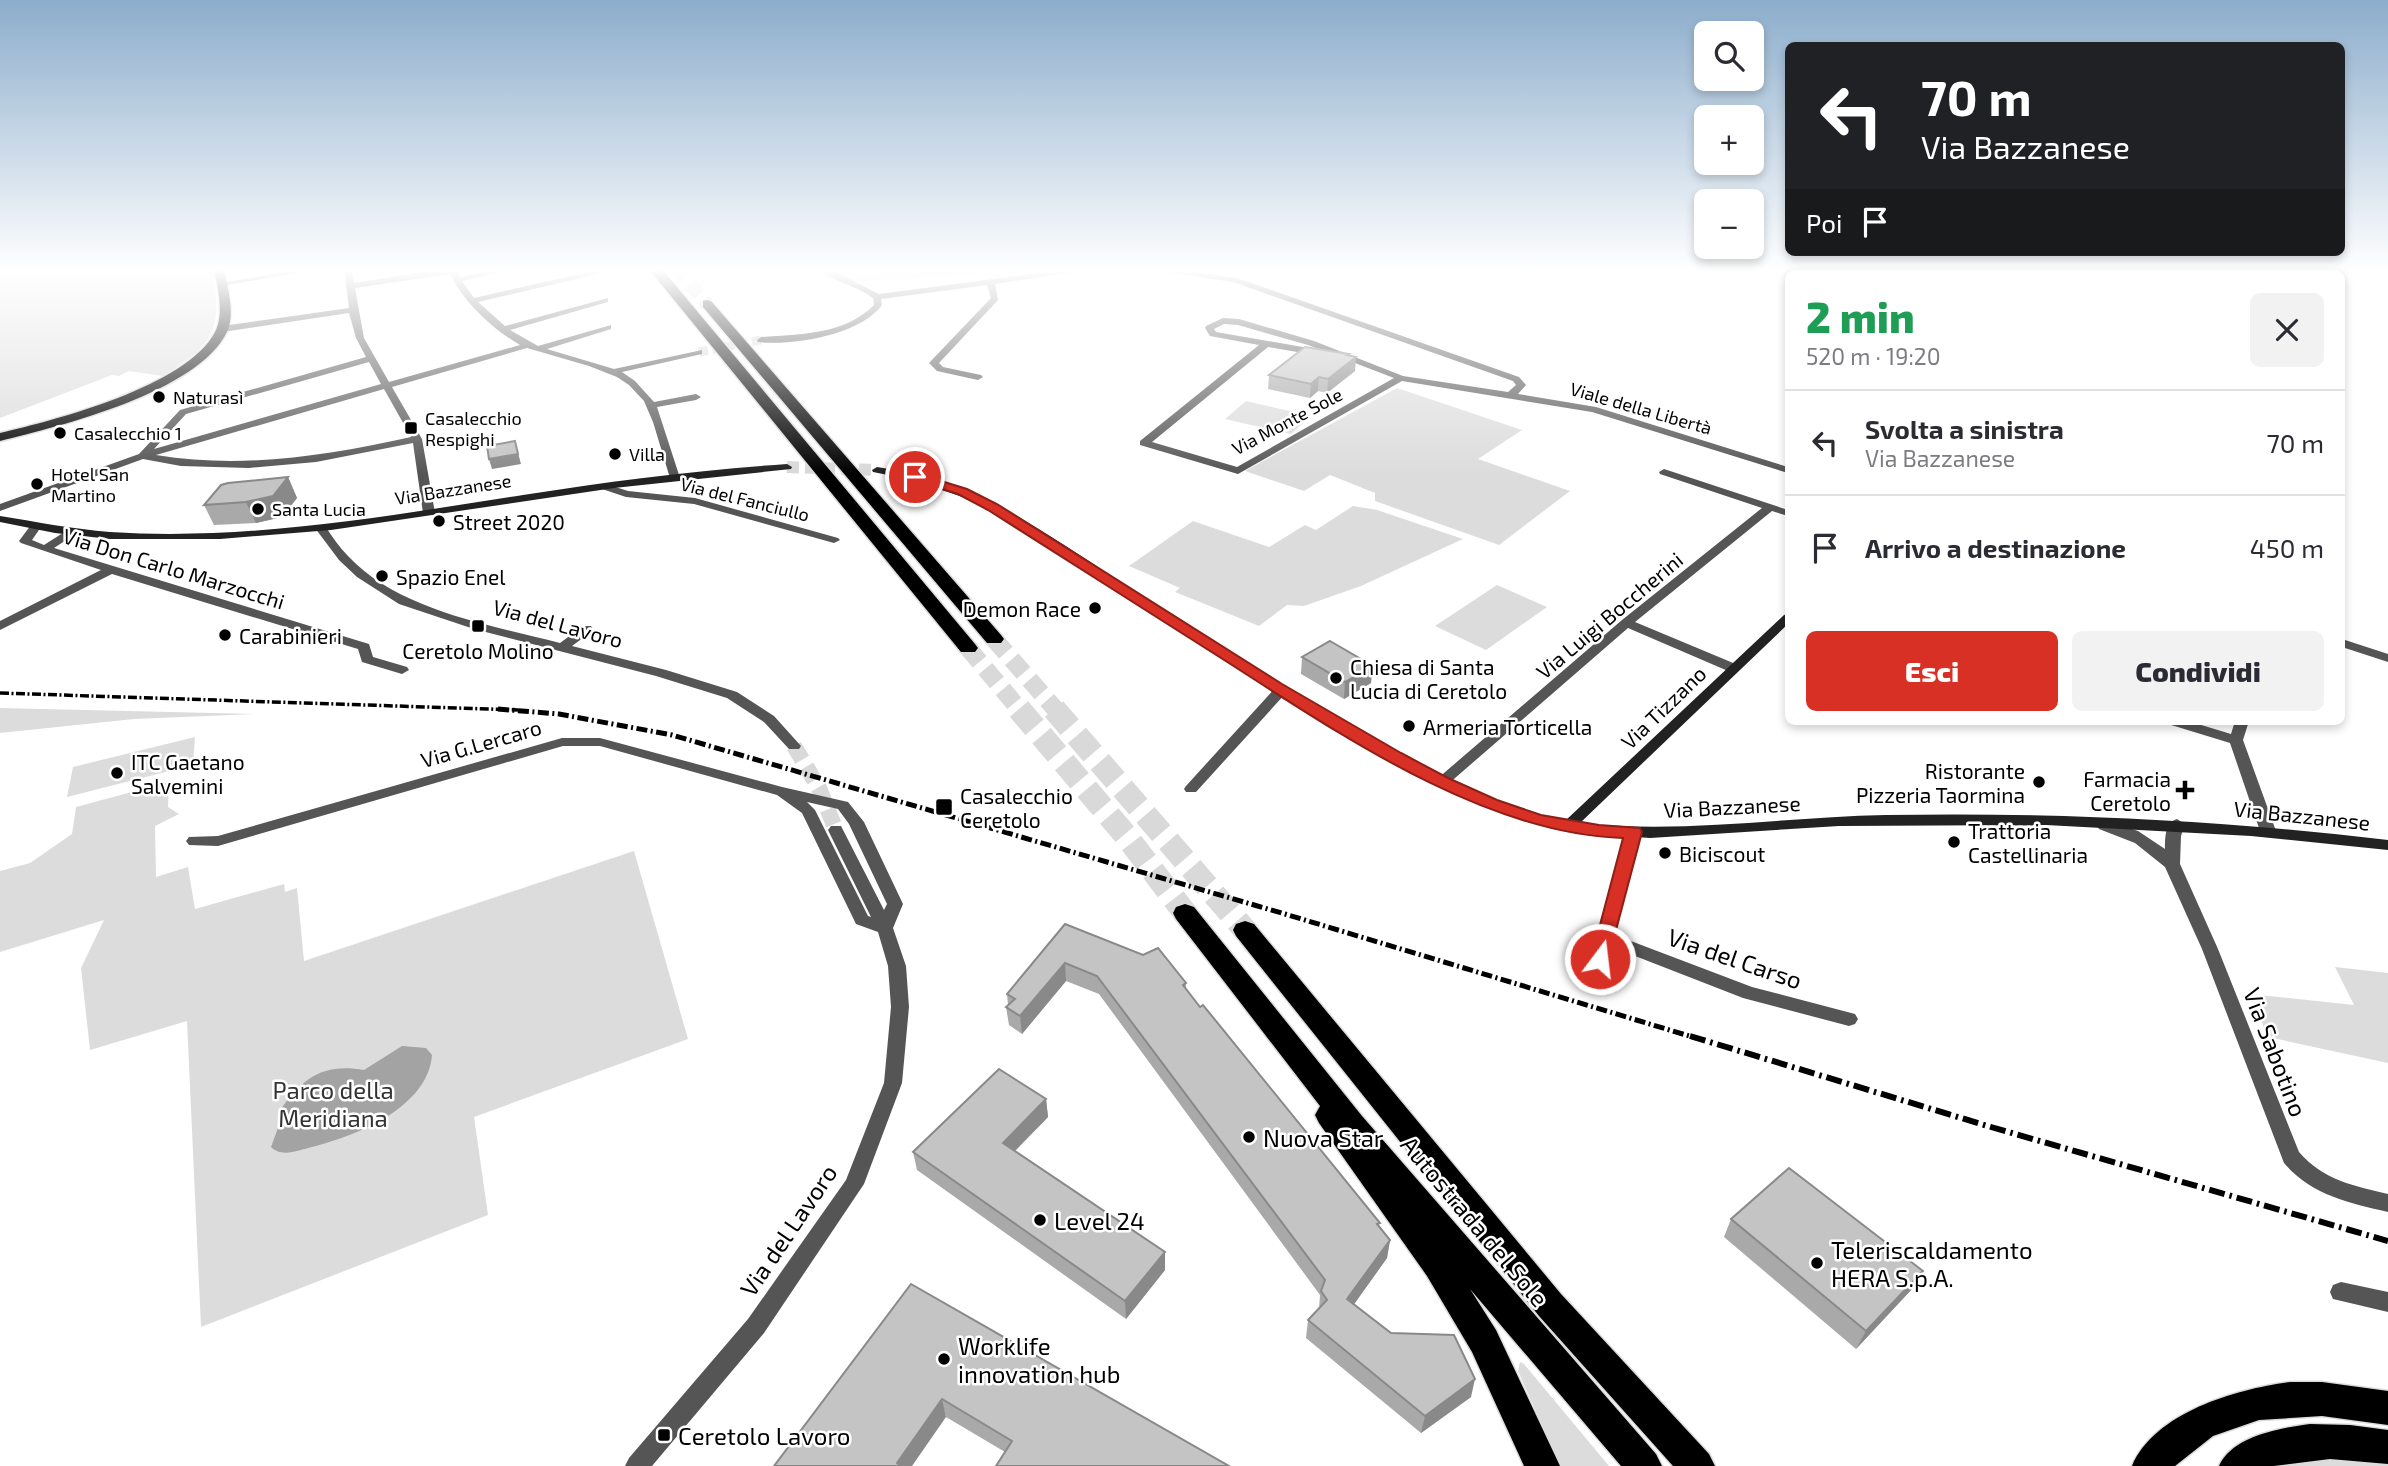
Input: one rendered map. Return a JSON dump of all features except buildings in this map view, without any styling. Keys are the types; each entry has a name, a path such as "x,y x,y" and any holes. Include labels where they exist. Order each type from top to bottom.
{"highway":[{"path":"710,336 968,648"},
{"path":"735,336 994,639"},
{"name":"Autostrada del Sole","path":"1185,913 1232,975 1433,1221 1644,1466"},
{"name":"Autostrada del Sole","path":"1245,930 1550,1305 1697,1466"},
{"path":"1232,975 1462,1305 1508,1390 1542,1466"},
{"path":"2150,1466 2185,1432 2218,1413 2254,1402 2342,1399 2388,1408"},
{"path":"2236,1466 2273,1448 2306,1442 2342,1441 2388,1447"}],"main road":[{"path":"0,437 72,417 145,389 201,355 218,336"},
{"name":"Via Bazzanese","path":"0,519 70,533 188,538 321,528 606,487 787,467"},
{"name":"Via Bazzanese","path":"877,470 945,485 978,499 1281,690 1395,757 1491,804 1567,827 1633,832 1839,821 2085,820 2268,831 2388,845"},
{"name":"Via Tizzano","path":"1567,827 1785,621"}],"street":[{"path":"360,336 417,439 429,513"},
{"path":"513,336 532,347 617,371 636,386 651,405 675,478"},
{"path":"0,508 142,456 572,336"},
{"path":"761,340 799,336"},
{"path":"959,336 934,363 940,369 978,377"},
{"name":"Viale della Libertà","path":"1226,336 1266,344"},
{"name":"Viale della Libertà","path":"1289,336 1401,378 1512,394 1617,415 1785,469"},
{"path":"1394,336 1516,379 1521,385 1512,394"},
{"path":"1266,344 1353,359"},
{"name":"Via Monte Sole","path":"1266,344 1144,443 1238,471 1401,378"},
{"path":"617,371 699,352"},
{"path":"142,456 183,412 371,359"},
{"path":"657,362 664,370"},
{"path":"651,405 692,398 696,409"},
{"path":"142,456 214,466 254,465 325,459 417,439"},
{"path":"1664,472 1785,512"},
{"name":"Via del Fanciullo","path":"606,487 626,494 695,501 834,540"},
{"name":"Via Luigi Boccherini","path":"1443,782 1626,623 1770,507"},
{"name":"Via Don Carlo Marzocchi","path":"35,527 25,541 365,648 367,659 402,670"},
{"name":"Via del Lavoro","path":"321,528 343,558 403,601 478,626 661,673 732,695 769,719 794,746"},
{"name":"Via Don Carlo Marzocchi","path":"45,549 70,533"},
{"path":"0,626 112,569"},
{"path":"1626,623 1733,668"},
{"path":"561,648 587,629"},
{"path":"2345,644 2388,658"},
{"path":"1191,789 1281,690"},
{"path":"2186,725 2236,740"},
{"path":"2241,725 2236,740 2268,831"},
{"name":"Via G.Lercaro","path":"194,841 218,841 562,742 600,742 782,792 844,806 856,822 895,904 885,928"},
{"path":"782,792 808,810 862,920 885,928"},
{"path":"2085,820 2136,835 2167,859 2177,824"},
{"name":"Via Sabotino","path":"2146,823 2167,859 2210,949 2291,1157 2305,1174 2321,1184 2388,1203"},
{"name":"Via del Lavoro","path":"637,1466 756,1326 854,1184 893,1083 901,1007 897,966 885,928 836,830"},
{"path":"1600,959 1633,832"},
{"name":"Via del Carso","path":"1606,938 1749,993 1849,1020"},
{"path":"2341,1292 2388,1302"}],"green space":[{"path":"0,336 209,336 187,360 163,376 129,371 119,376 112,375 0,418"},
{"path":"1397,388 1522,430 1478,459 1570,491 1499,545 1375,501 1375,493 1330,475 1304,491 1245,471"},
{"path":"1246,401 1311,416 1291,434 1225,419"},
{"path":"1353,506 1377,510 1463,539 1361,586 1304,606 1287,605 1259,626 1175,592 1180,588 1129,566 1193,521 1269,547 1305,525 1316,530"},
{"path":"1497,585 1547,607 1486,650 1435,626"},
{"path":"0,708 255,714 134,719 0,733"},
{"path":"195,737 193,765 67,797 73,767"},
{"name":"Parco della Meridiana","path":"169,782 168,807 179,814 155,826 156,877 188,867 195,909 284,884 285,892 297,888 304,961 634,851 688,1039 474,1117 488,1215 201,1327 187,1021 90,1050 81,968 104,920 0,952 0,871 30,863 72,834 76,807"},
{"path":"2335,967 2388,973 2388,1063 2268,1037 2250,994 2354,1005"},
{"path":"1520,1362 1609,1466 1560,1466 1518,1371"},
{"path":"2344,1454 2388,1460 2388,1466 2277,1466 2303,1459"}],"shaded area":[{"path":"402,1046 426,1048 432,1055 427,1074 418,1090 404,1104 368,1127 329,1142 291,1152 280,1152 271,1147 282,1117 281,1109 306,1081 326,1071 350,1068 364,1070"}],"tunnel":[{"path":"699,352 761,340"},
{"path":"787,467 877,470"},
{"path":"994,639 1056,710"},
{"path":"968,648 1020,710"},
{"path":"1019,709 1127,837 1185,913"},
{"path":"1054,709 1245,930"},
{"path":"794,746 819,788 836,830"}],"railway":[{"path":"0,693 505,710"},
{"path":"498,709 505,710"},
{"path":"505,710 518,710"},
{"path":"505,710 559,714 672,735 1285,914 1696,1038"},
{"path":"1690,1036 1991,1127 2388,1241"}],"place":[{"name":"Naturasì","path":"159,397"},
{"name":"Casalecchio Respighi","path":"411,428"},
{"name":"Casalecchio 1","path":"60,433"},
{"name":"Villa","path":"615,454"},
{"name":"Hotel San Martino","path":"37,484"},
{"name":"Santa Lucia","path":"258,509"},
{"name":"Street 2020","path":"439,521"},
{"name":"Spazio Enel","path":"382,576"},
{"name":"Demon Race","path":"1095,608"},
{"name":"Ceretolo Molino","path":"478,626"},
{"name":"Carabinieri","path":"225,635"},
{"name":"Chiesa di Santa Lucia di Ceretolo","path":"1336,678"},
{"name":"Armeria Torticella","path":"1409,726"},
{"name":"ITC Gaetano Salvemini","path":"117,773"},
{"name":"Ristorante Pizzeria Taormina","path":"2039,782"},
{"name":"Farmacia Ceretolo","path":"2185,790"},
{"name":"Casalecchio Ceretolo","path":"944,807"},
{"name":"Trattoria Castellinaria","path":"1954,842"},
{"name":"Biciscout","path":"1665,853"},
{"name":"Nuova Star","path":"1249,1137"},
{"name":"Level 24","path":"1040,1220"},
{"name":"Teleriscaldamento HERA S.p.A.","path":"1817,1263"},
{"name":"Worklife innovation hub","path":"944,1359"},
{"name":"Ceretolo Lavoro","path":"664,1435"}],"route":[{"path":"915,477 962,492 1006,515 1276,687 1443,782 1491,804 1539,820 1567,827 1633,832 1600,959"}]}
